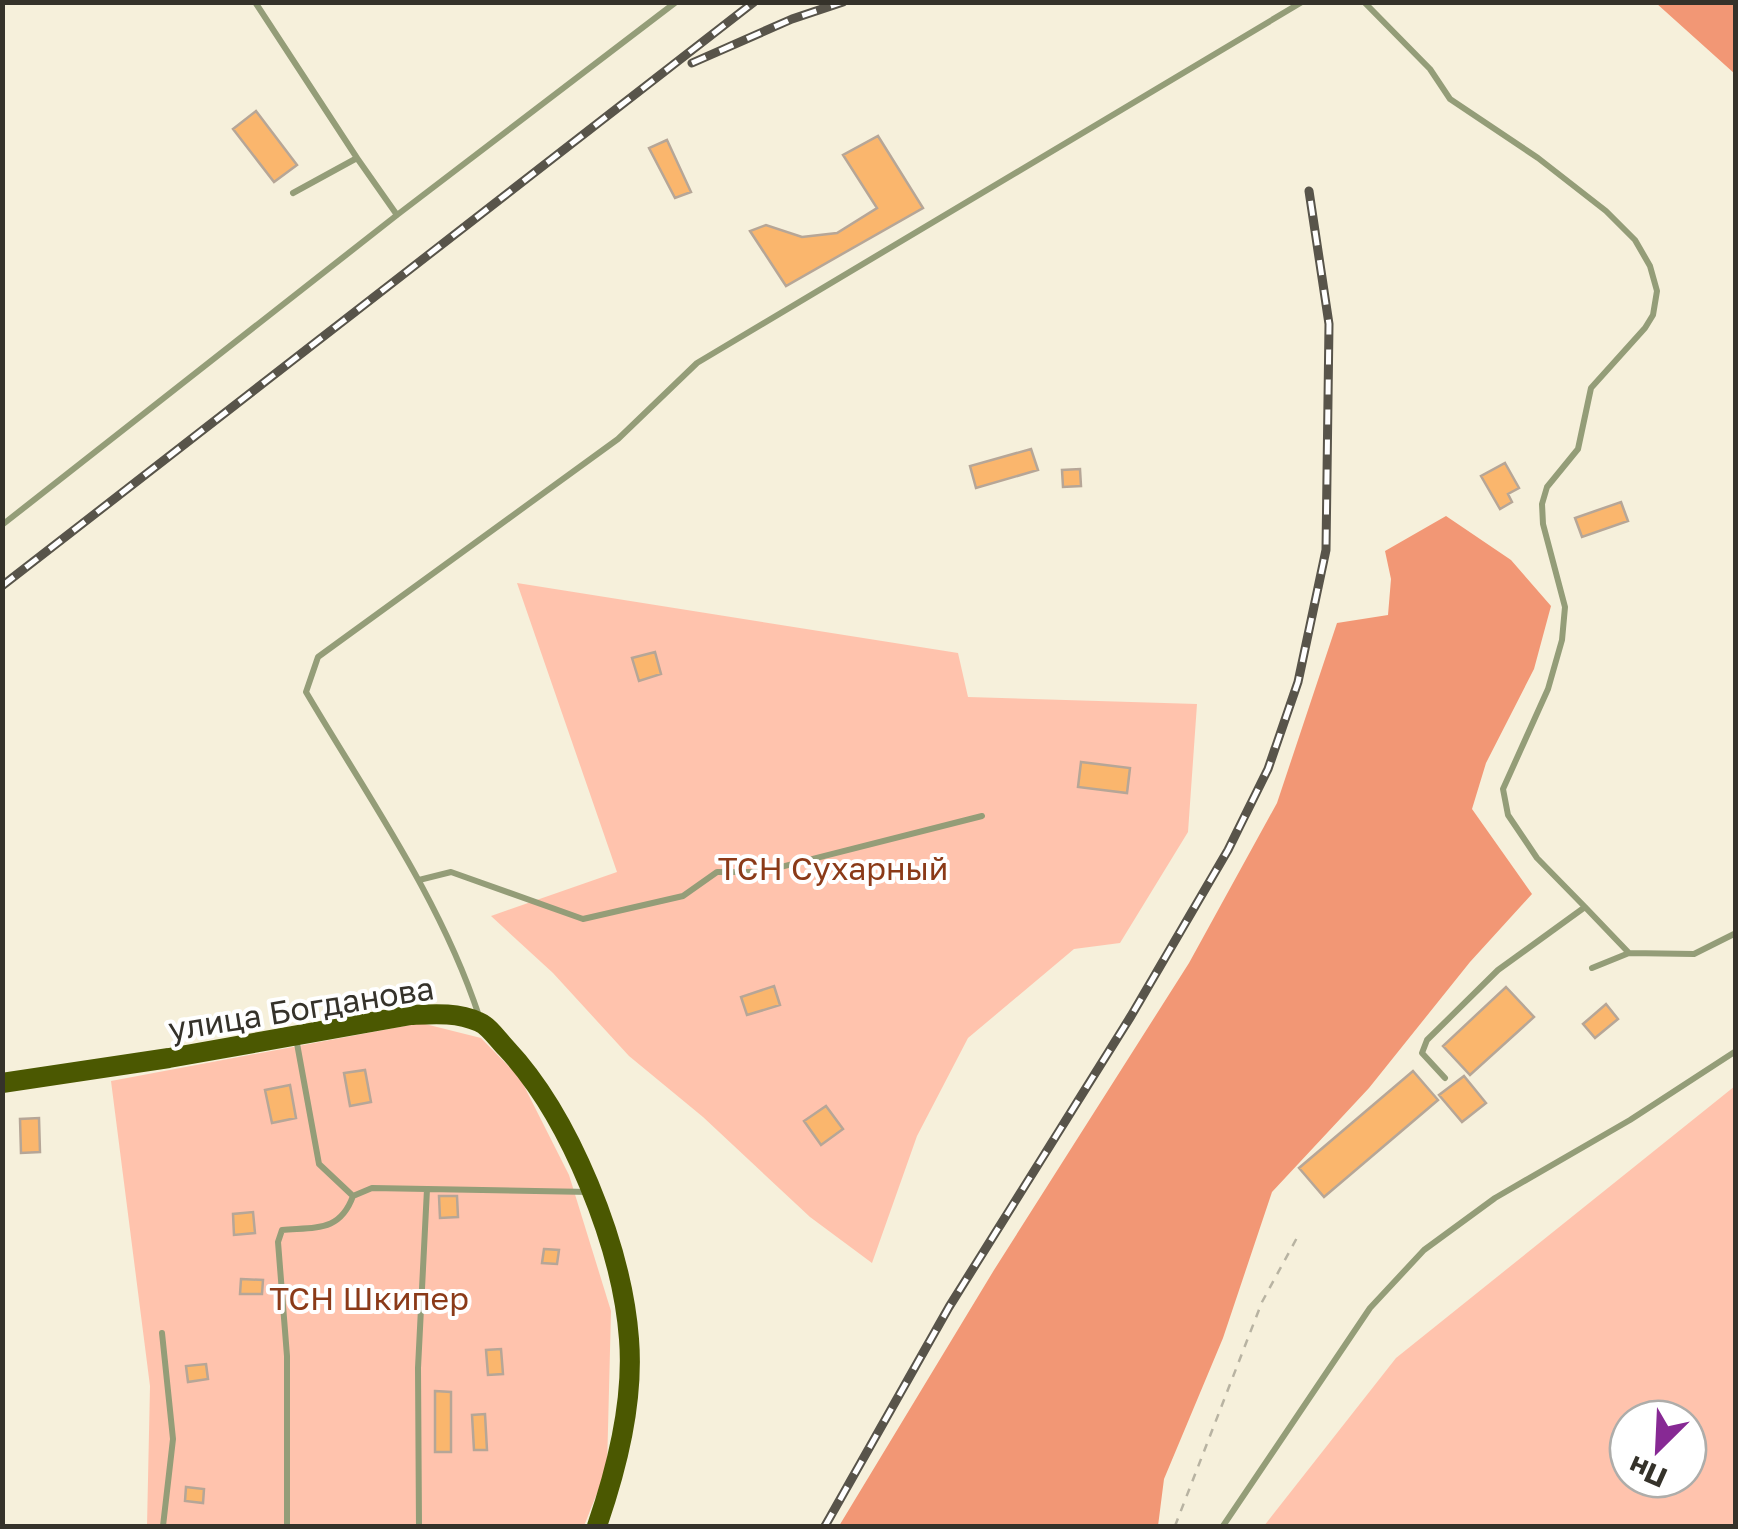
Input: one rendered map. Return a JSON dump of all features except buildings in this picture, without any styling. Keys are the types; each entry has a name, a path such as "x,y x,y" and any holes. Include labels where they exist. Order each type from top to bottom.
{"main road":[{"name":"улица Богданова","path":"2,1083 411,1015 445,1014 481,1022 530,1074 566,1133 591,1192 621,1290 630,1340 628,1390 616,1472 597,1526"}],"lane":[{"path":"255,2 397,215"},
{"path":"2,525 676,2"},
{"path":"481,1022 464,970 419,880 306,692 318,657 618,439 698,364 1302,2"},
{"path":"1364,2 1430,70 1450,99 1538,158 1606,211 1634,240 1650,266 1657,292 1654,315 1591,388 1578,450 1548,488 1542,504 1543,524 1566,607 1562,640 1548,689 1503,789 1508,815 1537,858 1629,953"},
{"path":"293,193 357,158"},
{"path":"419,880 451,872 583,919 682,896 717,872 761,872 982,816"},
{"path":"1445,1078 1422,1053 1427,1040 1498,970 1586,908"},
{"path":"1592,968 1629,953 1694,954 1736,934"},
{"path":"296,1036 319,1164 353,1196"},
{"path":"1223,1526 1370,1308 1424,1250 1495,1198 1630,1120 1736,1052"},
{"path":"287,1526 287,1356 278,1242 282,1230 330,1226 347,1214 353,1196 372,1188 591,1192"},
{"path":"419,1526 418,1368 427,1189"},
{"path":"162,1334 173,1440 162,1526"}],"path":[{"path":"1175,1526 1262,1302 1298,1234"}],"green space":[{"name":"ТСН Сухарный","path":"517,583 958,653 968,697 1197,704 1188,832 1120,943 1074,949 968,1038 917,1136 872,1263 810,1217 703,1117 629,1056 553,973 491,916 617,872"},
{"name":"ТСН Шкипер","path":"421,1023 481,1038 520,1078 569,1175 611,1311 607,1468 584,1526 147,1526 150,1386 111,1081"},
{"path":"1735,1086 1735,1526 1264,1526 1396,1358"}],"shaded area":[{"path":"1656,3 1735,3 1735,74"},
{"path":"1446,516 1511,560 1551,606 1534,669 1486,763 1472,809 1532,894 1470,962 1369,1088 1272,1192 1223,1338 1164,1479 1158,1526 839,1526 994,1270 1189,963 1277,803 1337,623 1388,615 1391,579 1385,551"}],"railway":[{"path":"2,586 754,2"},
{"path":"692,63 792,19 843,2"},
{"path":"825,1526 949,1307 1131,1016 1228,850 1268,769 1298,682 1326,550 1329,324 1309,191"}]}
